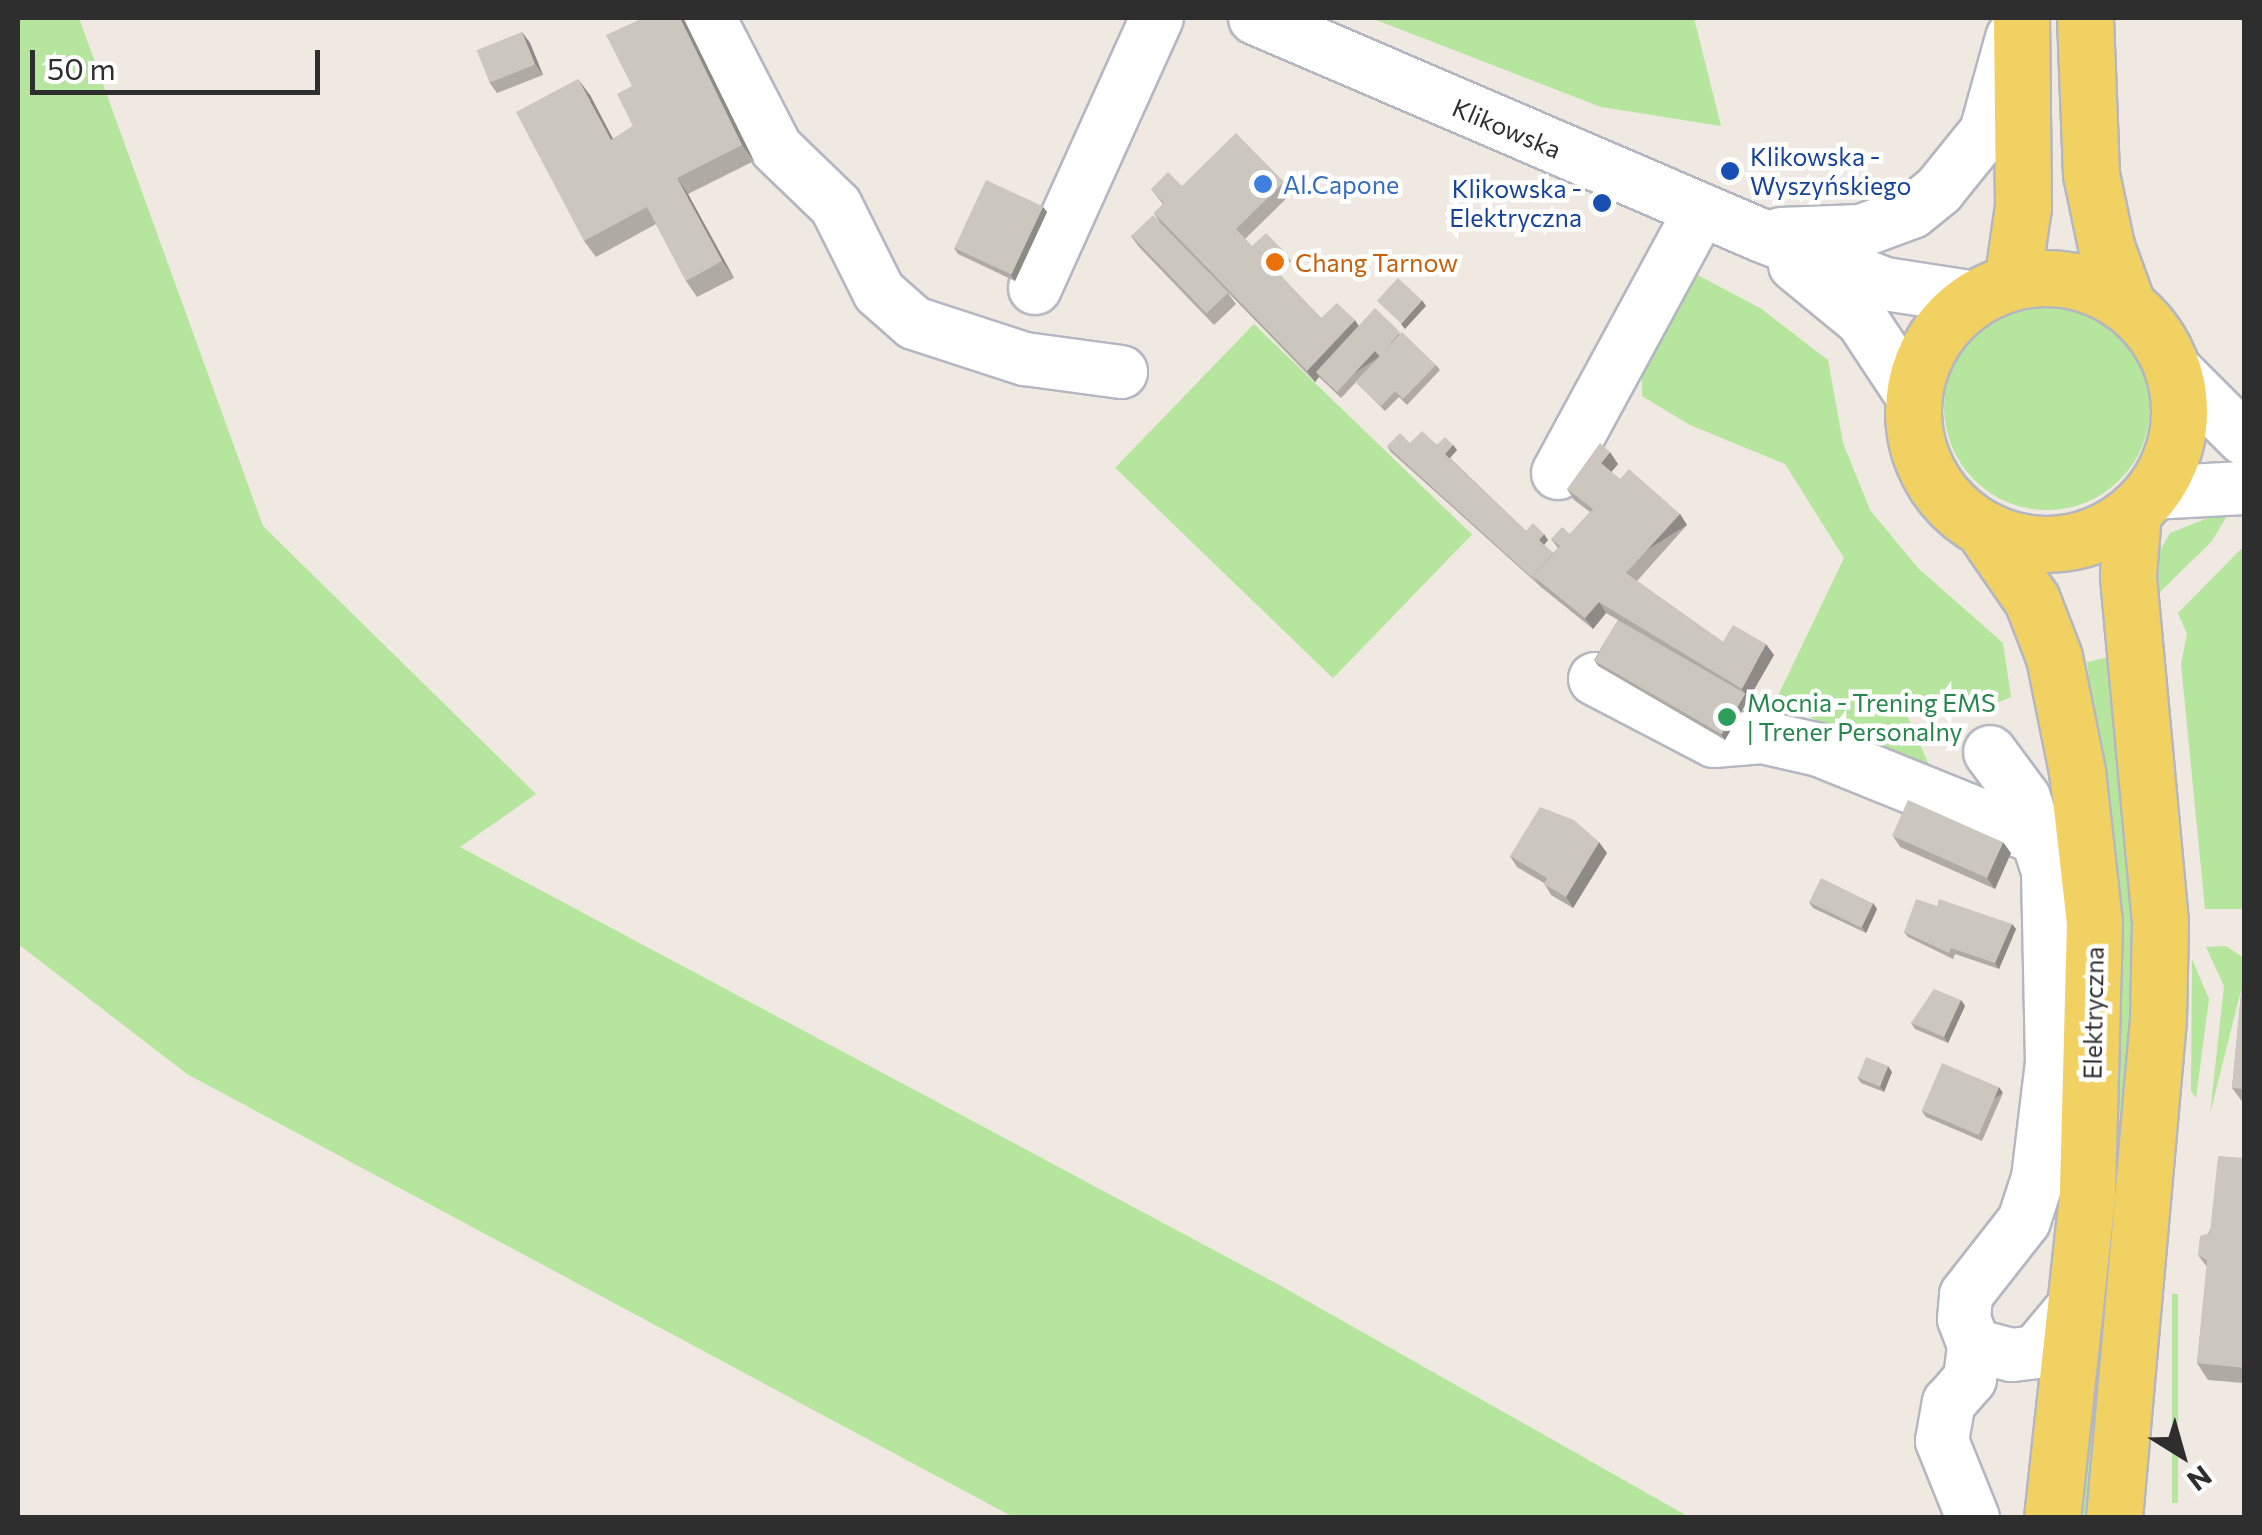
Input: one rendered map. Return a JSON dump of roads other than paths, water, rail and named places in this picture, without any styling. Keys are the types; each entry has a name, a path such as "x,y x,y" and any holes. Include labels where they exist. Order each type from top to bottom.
{"main road":[{"path":"2019,18 2023,207 1994,290 1927,350 1913,396 1913,423 1928,474 1961,514 2008,540 2061,544 2111,528 2142,503"},
{"path":"2084,18 2092,174 2106,246 2126,304"},
{"path":"1994,290 2072,281 2126,304 2146,322 2173,368 2179,394 2175,446 2142,503 2128,575 2158,907 2158,1019 2114,1518"},
{"name":"Elektryczna","path":"1983,529 2032,600 2054,657 2085,835 2095,996 2076,1304 2052,1518"}],"street":[{"path":"709,18 776,148 836,206 880,292 914,322 1025,359 1121,372"},
{"path":"1035,288 1157,18"},
{"name":"Klikowska","path":"1256,18 1760,235 1886,284 1994,290"},
{"path":"1760,235 1861,230 1912,212 1939,190 1986,132 2019,18"},
{"path":"1558,473 1701,210"},
{"name":"Klikowska","path":"1760,235 1862,320 1913,396"},
{"path":"2173,368 2244,439"},
{"path":"2142,503 2244,488"},
{"path":"1595,679 1714,742 1762,737 1820,750 2042,840"},
{"path":"1974,1518 1942,1441 1949,1403 1972,1362 1964,1320 1966,1295 2024,1221 2044,1138 2053,996 2042,840 2024,798 1990,752"},
{"path":"1972,1362 2036,1352 2076,1304"},
{"path":"1972,1362 1990,1371 2024,1370 2046,1389 2062,1415"}],"place":[{"name":"Klikowska - Wyszyńskiego","path":"1730,171"},
{"name":"Al.Capone","path":"1263,184"},
{"name":"Klikowska - Elektryczna","path":"1602,203"},
{"name":"Chang Tarnow","path":"1275,262"},
{"name":"Mocnia - Trening EMS | Trener Personalny","path":"1727,717"}]}
